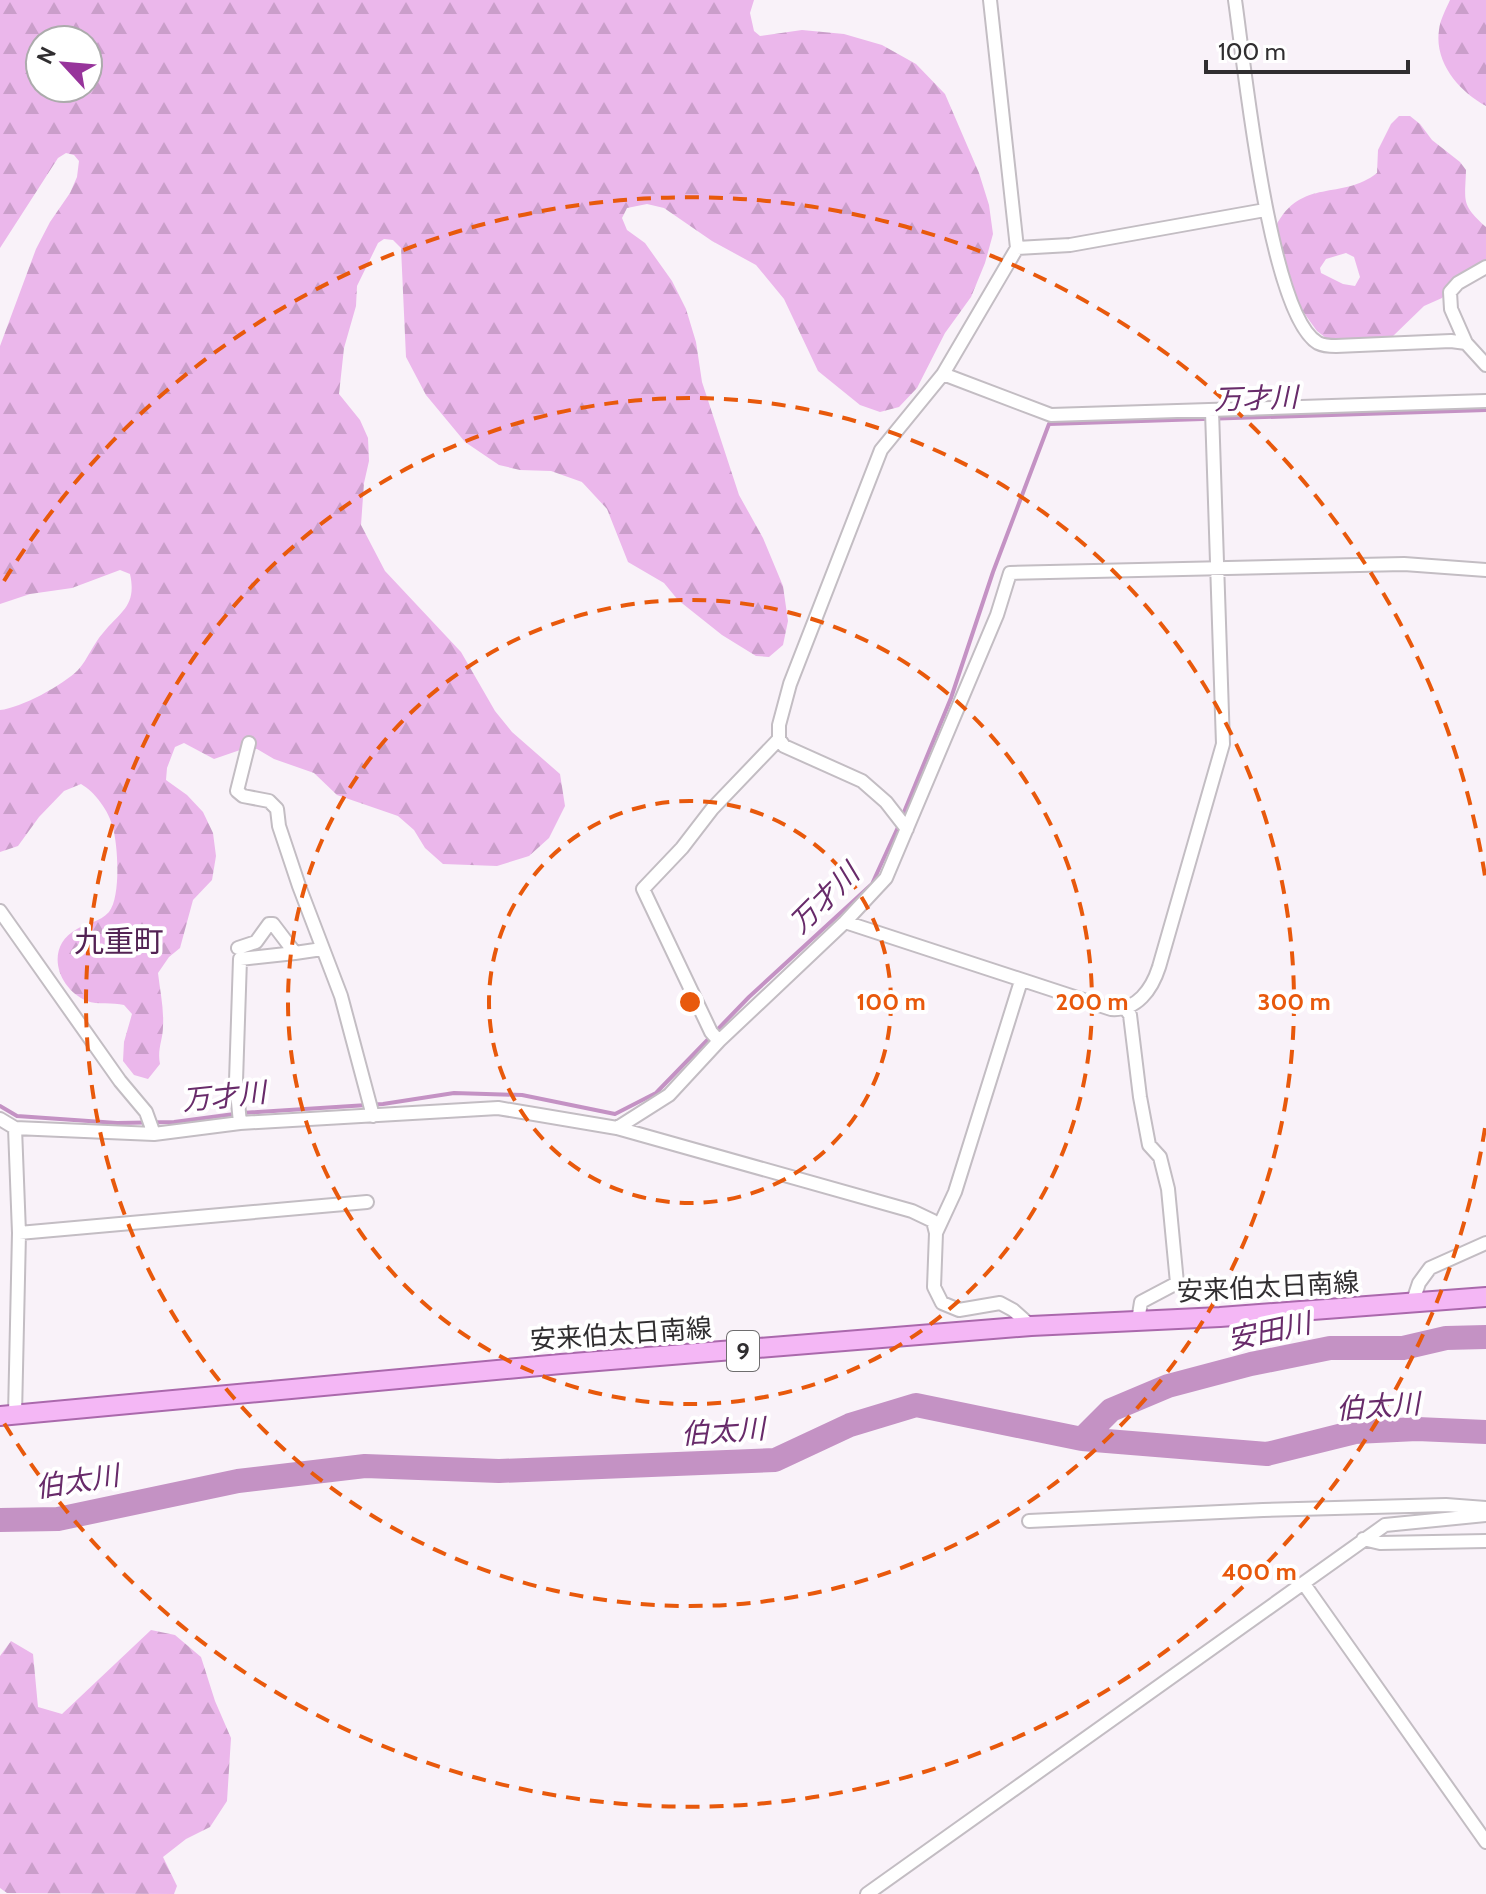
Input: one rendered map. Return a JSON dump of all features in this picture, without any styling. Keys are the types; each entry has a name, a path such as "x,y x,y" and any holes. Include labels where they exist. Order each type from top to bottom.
{"main road":[{"name":"安来伯太日南線","path":"8,1416 561,1364 1031,1326 1486,1297"}],"street":[{"path":"902,823 880,795 862,781 784,746 779,739 780,715 881,450 943,374 1017,248 990,0"},
{"path":"1235,0 1265,210 1282,277 1300,319 1317,343 1336,346 1466,343"},
{"path":"1017,248 1070,245 1265,210"},
{"path":"1486,267 1458,283 1450,292 1451,309 1466,343 1486,365"},
{"path":"943,374 1051,415 1212,417 1486,401"},
{"path":"845,922 1111,1009 1125,1008 1142,997 1155,979 1223,744 1212,417"},
{"path":"617,1128 669,1095 715,1036 845,922 886,878 902,823 997,615 1010,573 1404,564 1486,570"},
{"path":"715,1036 643,889 682,848 712,809 779,739"},
{"path":"249,743 237,791 243,796 269,801 277,809 279,826 341,996 371,1108"},
{"path":"1,914 152,1126"},
{"path":"238,948 256,942 269,924 273,924 295,953"},
{"path":"239,1115 236,1081 240,959 322,949"},
{"path":"936,1233 955,1192 1021,981"},
{"path":"1125,1008 1130,1015 1149,1145 1160,1157 1168,1189 1177,1283 1141,1302 1138,1321"},
{"path":"0,1119 15,1128 152,1126 239,1115 371,1108 498,1108 617,1128 912,1211 933,1221 936,1233 934,1287 942,1303 959,1310 1000,1303 1031,1326"},
{"path":"8,1416 19,1233 15,1128"},
{"path":"19,1233 367,1202"},
{"path":"1412,1304 1419,1283 1430,1268 1486,1243"},
{"path":"1029,1521 1263,1510 1446,1505 1486,1508"},
{"path":"867,1894 1385,1525 1486,1515"},
{"path":"1363,1539 1380,1543 1486,1541"},
{"path":"1304,1584 1486,1842"}],"green space":[{"path":"0,0 754,0 750,13 754,31 760,36 802,30 844,34 882,45 916,64 945,94 979,173 989,205 993,234 971,297 945,333 917,388 899,407 880,412 860,405 818,371 784,299 756,265 712,241 664,208 647,204 627,208 622,218 627,230 645,243 672,281 686,309 696,342 702,382 739,495 763,538 783,586 788,621 783,645 769,657 756,656 722,635 678,600 664,583 628,562 607,509 582,482 551,471 520,470 499,465 465,442 426,395 406,357 401,248 393,240 384,239 378,243 357,286 356,306 344,348 339,394 360,420 368,438 369,461 361,525 385,571 461,652 495,711 512,732 560,774 565,806 549,838 529,856 497,866 443,864 398,816 337,795 314,773 274,759 257,749 243,749 214,759 184,743 175,747 166,780 203,812 213,833 216,856 212,880 193,900 180,948 158,973 163,1019 160,1064 148,1079 134,1075 123,1061 124,1042 132,1014 124,1005 91,1002 77,995 68,987 58,967 60,946 67,937 101,918 113,905 117,884 116,847 113,828 105,809 81,784 64,791 39,817 18,846 0,852 0,710 41,695 78,670 99,637 126,607 132,585 130,574 120,570 72,588 30,594 0,604 0,346 36,249 77,177 79,161 74,155 66,153 58,158 0,248"},
{"path":"1450,0 1486,0 1486,106 1458,85 1441,54 1440,26"},
{"path":"1399,116 1410,116 1466,170 1468,208 1486,227 1486,261 1459,276 1442,298 1424,306 1391,338 1336,341 1317,331 1299,306 1281,261 1276,226 1297,201 1350,186 1377,173 1378,150 1391,124","holes":["1346,253 1354,257 1360,277 1355,286 1343,284 1321,273 1320,268 1326,259"]},
{"path":"151,1630 175,1635 201,1657 231,1738 227,1801 210,1827 186,1839 163,1857 177,1886 174,1894 7,1893 0,1888 0,1656 11,1641 33,1654 38,1707 62,1714"}],"waterway":[{"name":"万才川","path":"902,817 951,698 993,572 1049,424 1486,410"},
{"name":"万才川","path":"0,1106 17,1116 117,1123 174,1122 242,1113 383,1104 454,1093 522,1095 615,1114 656,1093 749,997 872,884 899,825"},
{"name":"安田川","path":"1082,1439 1111,1410 1168,1386 1251,1364 1330,1348 1403,1348 1446,1338 1486,1337"},
{"name":"伯太川","path":"0,1520 58,1519 238,1481 365,1466 499,1471 775,1460 850,1425 916,1405 1082,1439 1267,1454 1355,1432 1417,1429 1486,1432"}],"district":[{"name":"九重町","path":"119,942"}]}
